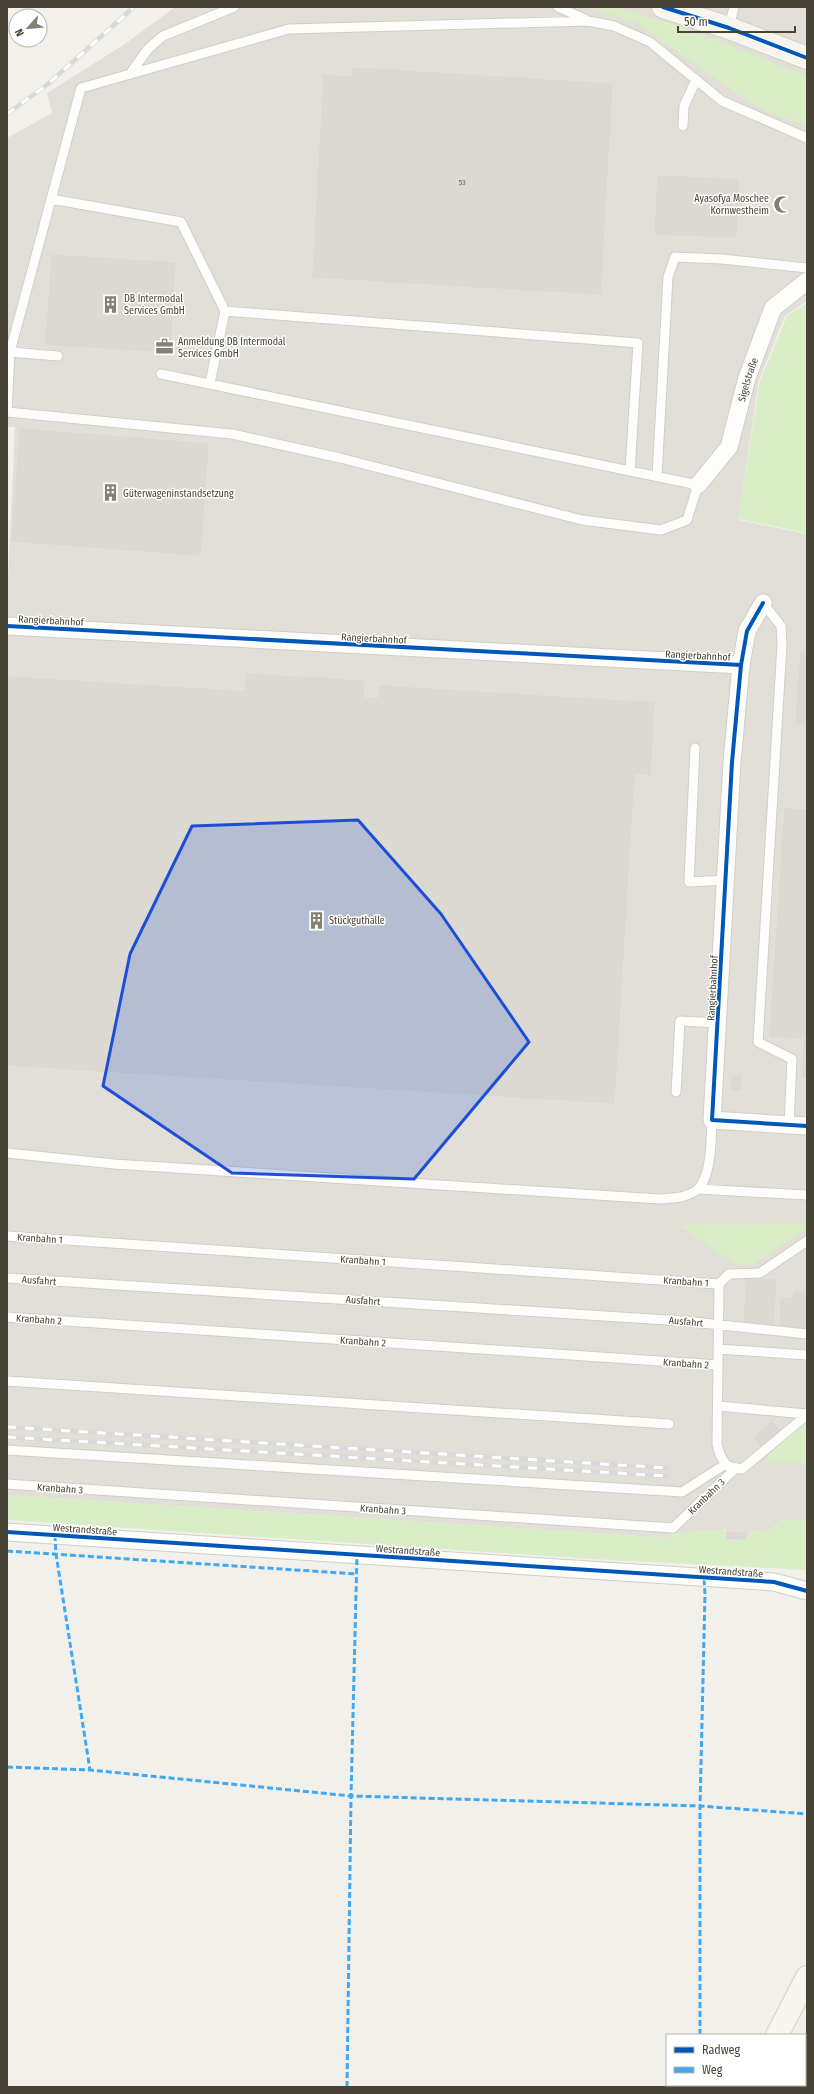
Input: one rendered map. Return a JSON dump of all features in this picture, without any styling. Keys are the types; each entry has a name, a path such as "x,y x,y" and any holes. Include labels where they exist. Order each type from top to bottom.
{"main road":[{"path":"663,7 731,17 807,58"},
{"path":"778,2034 807,1977"}],"street":[{"name":"Sigelstraße","path":"698,485 729,447 746,378 773,308 807,281"},
{"name":"Rangierbahnhof","path":"712,1120 732,762 741,666 747,631 763,603"},
{"name":"Rangierbahnhof","path":"7,626 741,666"},
{"path":"712,1120 807,1126"},
{"name":"Westrandstraße","path":"7,1532 774,1582 807,1591"}],"lane":[{"path":"130,74 148,49 163,36 234,7"},
{"path":"558,7 588,21"},
{"path":"161,374 698,485 687,520 661,530 582,520 362,464 232,434 7,412 10,352 81,88 289,29 588,21 614,26 650,42 722,101 807,138"},
{"path":"683,126 684,106 696,80"},
{"path":"51,199 182,222 225,311 210,383"},
{"path":"657,476 668,277 675,257 722,259 807,268"},
{"path":"225,311 638,343 630,471"},
{"path":"10,352 58,356"},
{"path":"763,603 781,626 782,645 758,1042 792,1059 789,1125"},
{"path":"695,748 689,882 726,880"},
{"path":"676,1092 680,1021 718,1023"},
{"path":"698,1188 707,1172 712,1120"},
{"path":"7,1153 114,1164 660,1199 683,1196 698,1188 807,1196"},
{"name":"Kranbahn 1","path":"7,1236 719,1284"},
{"path":"807,1241 760,1273 729,1274 719,1284 717,1444 720,1456 726,1464 742,1469 753,1462 807,1415"},
{"name":"Ausfahrt","path":"7,1278 718,1324 807,1334"},
{"name":"Kranbahn 2","path":"7,1317 718,1365"},
{"path":"718,1349 807,1355"},
{"path":"7,1381 670,1424"},
{"path":"718,1406 807,1415"},
{"name":"Kranbahn 3","path":"7,1450 682,1492 726,1464"},
{"name":"Kranbahn 3","path":"7,1484 673,1528 736,1468"}],"highlighted area":[{"path":"358,820 441,914 529,1042 414,1179 232,1173 103,1086 130,954 192,826"}],"shaded area":[{"path":"175,7 807,7 807,301 785,316 759,380 738,520 807,534 807,1424 803,1424 769,1455 764,1463 807,1463 807,1521 781,1520 769,1532 749,1531 748,1541 725,1540 726,1529 670,1534 670,1538 7,1495 7,599 15,427 7,427 7,138 52,113 47,93 125,44"},
{"path":"742,1075 807,1080 807,1109 740,1104"},
{"path":"807,1169 807,1199 779,1197"}],"green space":[{"path":"589,7 616,7 678,26 807,76 807,126 765,111 745,99 637,23"},
{"path":"807,303 807,533 738,519 760,381 787,316"},
{"path":"807,1223 807,1228 754,1264 734,1263 679,1225"},
{"path":"804,1424 807,1424 807,1463 764,1463 769,1455"},
{"path":"7,1495 670,1538 670,1534 725,1529 725,1540 748,1541 749,1531 769,1532 781,1520 807,1521 807,1570 591,1559 7,1520"}],"building":[{"path":"353,68 612,84 600,294 313,277 324,75 352,77"},
{"path":"658,176 738,180 736,237 655,234"},
{"name":"DB Intermodal Services GmbH","path":"52,255 175,263 170,352 46,344"},
{"name":"Güterwageninstandsetzung","path":"20,429 208,444 200,555 12,541"},
{"path":"801,652 807,652 807,724 796,723"},
{"name":"Stückguthalle","path":"247,674 364,681 363,698 379,699 380,686 654,703 650,774 634,773 614,1103 7,1065 7,677 246,692"},
{"path":"785,809 807,810 807,1007 805,1038 770,1036"},
{"path":"807,1007 807,1077 802,1077"},
{"path":"732,1076 741,1076 741,1090 731,1089"},
{"path":"747,1278 776,1280 773,1326 744,1324"},
{"path":"794,1293 807,1293 807,1328 780,1327 781,1298 794,1298"},
{"path":"772,1422 780,1431 762,1447 754,1437"},
{"path":"727,1532 745,1533 745,1539 727,1538"}],"railway":[{"path":"7,114 48,84 134,7"},
{"path":"7,1427 667,1468"},
{"path":"7,1437 667,1476"}],"marked path":[{"path":"55,1535 56,1554 90,1770"},
{"path":"7,1551 357,1574"},
{"path":"347,2087 351,1796 357,1554"},
{"path":"700,2034 700,1806 705,1594 704,1578"},
{"path":"7,1767 90,1770 351,1796 700,1806 807,1814"}],"cycle path":[{"path":"663,7 729,28 807,58"},
{"path":"763,603 747,631 741,665 732,762 712,1120 807,1126"},
{"path":"7,626 741,665"},
{"path":"7,1532 774,1582 807,1591"}],"place":[{"name":"Ayasofya Moschee Kornwestheim","path":"782,204"},
{"name":"DB Intermodal Services GmbH","path":"111,304"},
{"name":"Anmeldung DB Intermodal Services GmbH","path":"165,347"},
{"name":"Güterwageninstandsetzung","path":"110,493"},
{"name":"Stückguthalle","path":"316,920"}]}
